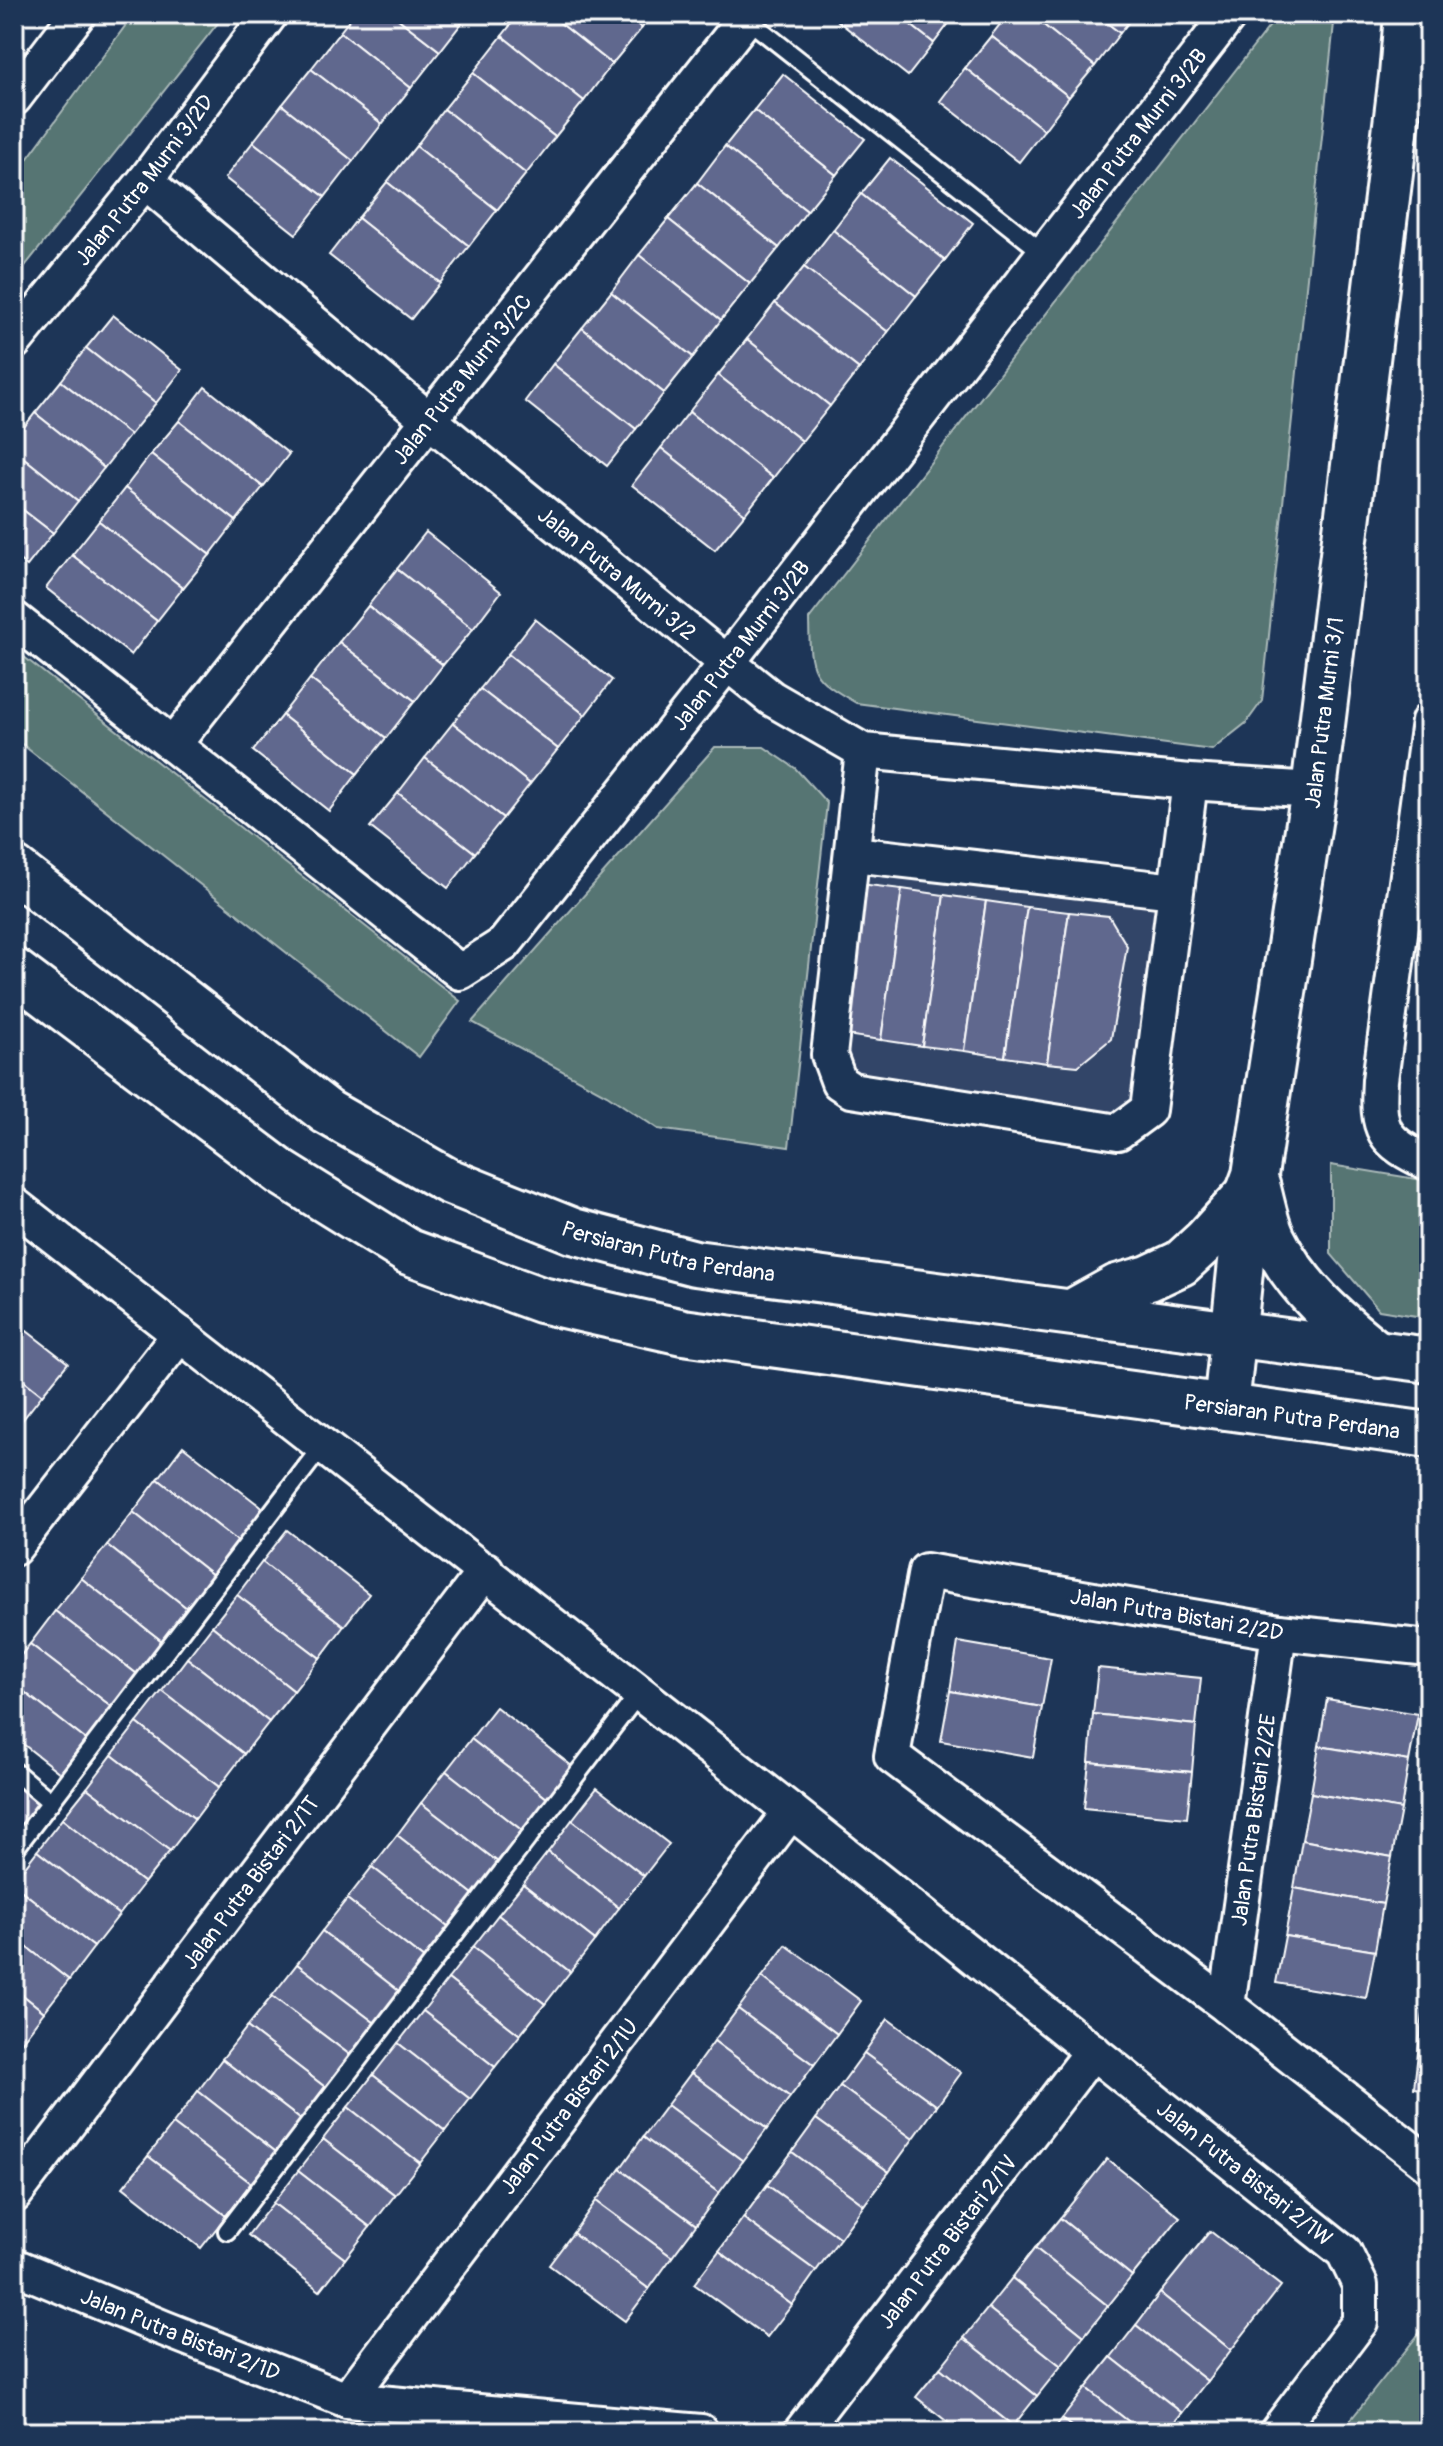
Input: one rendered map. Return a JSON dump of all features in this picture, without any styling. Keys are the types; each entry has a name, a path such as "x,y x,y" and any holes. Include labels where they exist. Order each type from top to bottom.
{"main road":[{"name":"Jalan Putra Murni 3/1","path":"1226,1407 1251,1184 1314,790 1415,77 1407,14"},
{"name":"Persiaran Putra Perdana","path":"14,869 327,1112 448,1181 573,1231 695,1263 1429,1360"},
{"name":"Persiaran Putra Perdana","path":"14,971 282,1173 409,1252 541,1300 683,1332 1429,1435"},
{"path":"1072,1312 1117,1287 1149,1278 1181,1263 1205,1241 1251,1184 1272,1238 1291,1267 1330,1316 1379,1355"}],"street":[{"path":"14,98 78,14"},
{"name":"Jalan Putra Murni 3/2D","path":"14,342 145,181 270,14"},
{"name":"Jalan Putra Murni 3/2B","path":"173,745 460,972 504,944 727,663 1230,14"},
{"name":"Jalan Putra Murni 3/2C","path":"173,745 745,15"},
{"name":"Jalan Putra Murni 3/2","path":"145,181 429,420 771,698 863,751 1190,782 1314,790"},
{"path":"14,619 173,745"},
{"path":"1414,1156 1384,1133 1378,1108 1426,767 1429,721"},
{"path":"863,751 829,1055 839,1082 851,1090 1118,1132 1148,1110 1190,782"},
{"path":"853,854 1175,891"},
{"name":"Jalan Putra Bistari 2/1W","path":"14,1205 486,1570 1344,2252 1360,2285 1360,2322 1277,2432"},
{"path":"14,1548 180,1334"},
{"name":"Jalan Putra Bistari 2/1T","path":"14,2195 486,1570"},
{"name":"Jalan Putra Bistari 2/2D","path":"1227,2006 892,1756 926,1571 1279,1632 1429,1648"},
{"name":"Jalan Putra Bistari 2/2E","path":"1227,2006 1279,1632"},
{"name":"Jalan Putra Bistari 2/1U","path":"347,2400 791,1811"},
{"path":"1227,2006 1429,2164"},
{"name":"Jalan Putra Bistari 2/1V","path":"801,2432 1093,2051"},
{"name":"Jalan Putra Bistari 2/1D","path":"14,2266 347,2400 701,2432"}],"lane":[{"path":"745,15 1045,254"},
{"path":"14,1850 323,1445"},
{"path":"227,2231 640,1692"},
{"path":"14,1771 51,1802"}],"shaded area":[{"path":"864,869 1157,905 1135,1102 1115,1115 855,1076 842,1052"}],"green space":[{"path":"134,14 225,14 14,280 14,177"},
{"path":"1279,14 1335,14 1262,701 1246,723 1212,750 856,703 841,694 815,671 810,651 809,619"},
{"path":"14,649 460,1001 419,1057 14,738"},
{"path":"715,747 764,747 795,768 827,803 789,1147 658,1129 607,1095 472,1022"},
{"path":"1331,1165 1429,1181 1429,1318 1379,1310 1331,1254"},
{"path":"1429,2321 1429,2432 1341,2432"}],"building":[{"path":"354,14 392,14 440,51 411,88 340,32"},
{"path":"392,14 467,14 468,15 440,51"},
{"path":"519,14 549,14 612,64 584,101 502,36"},
{"path":"549,14 624,14 642,28 612,64"},
{"path":"624,14 652,14 642,28"},
{"path":"843,14 897,14 934,43 908,76 838,21"},
{"path":"897,14 956,14 934,43"},
{"path":"1008,14 1030,14 1095,66 1069,97 991,36"},
{"path":"1030,14 1096,14 1120,33 1095,66"},
{"path":"1096,14 1135,14 1120,33"},
{"path":"340,32 411,88 382,124 311,69"},
{"path":"502,36 584,101 555,137 473,73"},
{"path":"991,36 1069,97 1044,130 965,68"},
{"path":"965,68 1044,130 1019,162 940,101"},
{"path":"311,69 382,124 353,161 282,105"},
{"path":"473,73 555,137 526,174 444,109"},
{"path":"783,74 865,139 836,175 754,110"},
{"path":"282,105 353,161 325,197 253,142"},
{"path":"444,109 526,174 497,210 416,146"},
{"path":"754,110 836,175 807,211 725,146"},
{"path":"253,142 325,197 296,234 225,178"},
{"path":"416,146 497,210 469,246 387,182"},
{"path":"725,146 807,211 779,248 697,183"},
{"path":"890,158 973,223 945,260 861,194"},
{"path":"387,182 469,246 440,283 358,218"},
{"path":"697,183 779,248 750,284 668,219"},
{"path":"861,194 945,260 916,296 833,230"},
{"path":"358,218 440,283 411,319 329,255"},
{"path":"668,219 750,284 721,320 639,255"},
{"path":"833,230 916,296 888,332 804,267"},
{"path":"639,255 721,320 693,357 611,292"},
{"path":"804,267 888,332 859,369 775,303"},
{"path":"611,292 693,357 664,393 582,328"},
{"path":"775,303 859,369 830,406 747,339"},
{"path":"113,315 182,370 156,403 86,348"},
{"path":"582,328 664,393 636,429 553,364"},
{"path":"747,339 830,406 802,441 718,375"},
{"path":"86,348 156,403 130,435 61,381"},
{"path":"553,364 636,429 607,466 525,401"},
{"path":"718,375 802,441 773,478 689,412"},
{"path":"61,381 130,435 104,468 35,413"},
{"path":"205,387 289,454 263,487 179,421"},
{"path":"689,412 773,478 745,514 661,448"},
{"path":"35,413 104,468 78,501 14,450 14,440"},
{"path":"179,421 263,487 236,521 151,454"},
{"path":"661,448 745,514 715,550 632,485"},
{"path":"14,450 78,501 53,533 14,503"},
{"path":"151,454 236,521 210,555 125,488"},
{"path":"125,488 210,555 183,588 99,521"},
{"path":"14,503 53,533 27,566 14,556"},
{"path":"99,521 183,588 157,621 72,555"},
{"path":"426,532 501,592 473,629 397,569"},
{"path":"72,555 157,621 131,655 46,588"},
{"path":"397,569 473,629 443,665 368,606"},
{"path":"368,606 443,665 415,701 339,642"},
{"path":"535,619 612,680 585,715 508,654"},
{"path":"339,642 415,701 386,738 310,679"},
{"path":"508,654 585,715 558,749 480,689"},
{"path":"310,679 386,738 357,774 282,715"},
{"path":"480,689 558,749 530,784 453,723"},
{"path":"282,715 357,774 329,811 253,751"},
{"path":"453,723 530,784 503,818 425,758"},
{"path":"425,758 503,818 475,853 398,793"},
{"path":"398,793 475,853 448,888 370,827"},
{"path":"860,884 902,889 881,1040 839,1034"},
{"path":"902,889 944,895 922,1046 881,1040"},
{"path":"944,895 986,901 964,1051 922,1046"},
{"path":"986,901 1027,907 1005,1057 964,1051"},
{"path":"1027,907 1069,912 1047,1063 1005,1057"},
{"path":"1069,912 1109,916 1127,946 1111,1039 1078,1066 1047,1063"},
{"path":"14,1321 68,1363 42,1395 14,1373"},
{"path":"14,1373 42,1395 17,1427 14,1424"},
{"path":"183,1446 265,1510 240,1543 158,1479"},
{"path":"158,1479 240,1543 214,1576 133,1512"},
{"path":"133,1512 214,1576 188,1609 107,1545"},
{"path":"287,1530 369,1594 344,1626 262,1562"},
{"path":"107,1545 188,1609 163,1642 81,1578"},
{"path":"262,1562 344,1626 320,1658 237,1595"},
{"path":"81,1578 163,1642 137,1674 55,1611"},
{"path":"237,1595 320,1658 294,1691 212,1626"},
{"path":"55,1611 137,1674 112,1707 30,1644"},
{"path":"212,1626 294,1691 269,1722 187,1658"},
{"path":"958,1642 1051,1658 1042,1707 950,1691"},
{"path":"30,1644 112,1707 86,1740 14,1684 14,1664"},
{"path":"187,1658 269,1722 244,1754 162,1691"},
{"path":"1098,1668 1201,1678 1196,1725 1093,1714"},
{"path":"14,1684 86,1740 60,1773 14,1737"},
{"path":"162,1691 244,1754 219,1787 137,1723"},
{"path":"950,1691 1042,1707 1033,1757 941,1741"},
{"path":"1327,1699 1418,1714 1409,1761 1319,1746"},
{"path":"496,1707 573,1767 548,1799 471,1739"},
{"path":"1093,1714 1196,1725 1192,1772 1089,1762"},
{"path":"137,1723 219,1787 195,1819 112,1755"},
{"path":"471,1739 548,1799 524,1832 446,1771"},
{"path":"1319,1746 1409,1761 1401,1809 1311,1793"},
{"path":"112,1755 195,1819 170,1851 87,1788"},
{"path":"1089,1762 1192,1772 1187,1818 1084,1808"},
{"path":"446,1771 524,1832 499,1863 421,1803"},
{"path":"14,1779 42,1801 16,1833 14,1831"},
{"path":"87,1788 170,1851 144,1883 62,1819"},
{"path":"597,1788 669,1844 644,1876 572,1820"},
{"path":"1311,1793 1401,1809 1392,1857 1302,1840"},
{"path":"421,1803 499,1863 474,1895 397,1835"},
{"path":"62,1819 144,1883 119,1915 37,1851"},
{"path":"572,1820 644,1876 619,1908 548,1852"},
{"path":"397,1835 474,1895 449,1927 372,1867"},
{"path":"1302,1840 1392,1857 1383,1904 1294,1888"},
{"path":"37,1851 119,1915 94,1947 14,1885"},
{"path":"548,1852 619,1908 595,1940 523,1884"},
{"path":"372,1867 449,1927 425,1960 347,1899"},
{"path":"523,1884 595,1940 570,1972 498,1915"},
{"path":"14,1885 94,1947 69,1980 14,1937"},
{"path":"1294,1888 1383,1904 1375,1951 1285,1936"},
{"path":"347,1899 425,1960 400,1992 322,1931"},
{"path":"498,1915 570,1972 545,2004 473,1947"},
{"path":"322,1931 400,1992 375,2023 297,1964"},
{"path":"1285,1936 1375,1951 1366,1998 1276,1983"},
{"path":"14,1937 69,1980 44,2012 14,1988"},
{"path":"786,1945 861,2001 837,2034 762,1977"},
{"path":"473,1947 545,2004 520,2035 448,1979"},
{"path":"297,1964 375,2023 350,2055 272,1996"},
{"path":"762,1977 837,2034 814,2065 738,2009"},
{"path":"448,1979 520,2035 495,2067 423,2011"},
{"path":"14,1988 44,2012 20,2044 14,2040"},
{"path":"272,1996 350,2055 325,2087 247,2027"},
{"path":"1425,1999 1429,2000 1429,2045 1419,2044"},
{"path":"738,2009 814,2065 790,2097 714,2041"},
{"path":"423,2011 495,2067 470,2099 398,2043"},
{"path":"888,2019 961,2073 937,2106 864,2053"},
{"path":"247,2027 325,2087 301,2120 222,2059"},
{"path":"714,2041 790,2097 767,2129 691,2073"},
{"path":"398,2043 470,2099 445,2131 373,2075"},
{"path":"1419,2044 1429,2045 1429,2090 1414,2088"},
{"path":"864,2053 937,2106 913,2139 840,2086"},
{"path":"222,2059 301,2120 276,2152 198,2091"},
{"path":"691,2073 767,2129 743,2161 667,2105"},
{"path":"373,2075 445,2131 420,2163 348,2107"},
{"path":"840,2086 913,2139 889,2172 816,2119"},
{"path":"198,2091 276,2152 251,2183 173,2124"},
{"path":"667,2105 743,2161 719,2193 643,2137"},
{"path":"348,2107 420,2163 395,2195 323,2139"},
{"path":"816,2119 889,2172 864,2205 792,2152"},
{"path":"173,2124 251,2183 226,2216 148,2156"},
{"path":"643,2137 719,2193 696,2225 620,2169"},
{"path":"323,2139 395,2195 370,2227 298,2171"},
{"path":"792,2152 864,2205 840,2238 767,2185"},
{"path":"148,2156 226,2216 201,2248 123,2187"},
{"path":"1107,2159 1180,2217 1132,2276 1060,2218"},
{"path":"620,2169 696,2225 672,2257 596,2201"},
{"path":"298,2171 370,2227 345,2259 273,2203"},
{"path":"767,2185 840,2238 816,2271 743,2218"},
{"path":"596,2201 672,2257 649,2289 573,2233"},
{"path":"273,2203 345,2259 320,2291 248,2235"},
{"path":"743,2218 816,2271 792,2305 719,2251"},
{"path":"1060,2218 1132,2276 1108,2306 1035,2248"},
{"path":"1210,2231 1281,2286 1231,2350 1160,2293"},
{"path":"573,2233 649,2289 625,2321 549,2265"},
{"path":"1035,2248 1108,2306 1084,2336 1012,2278"},
{"path":"719,2251 792,2305 767,2337 694,2284"},
{"path":"1012,2278 1084,2336 1061,2366 988,2308"},
{"path":"1160,2293 1231,2350 1207,2381 1136,2325"},
{"path":"988,2308 1061,2366 1037,2396 964,2338"},
{"path":"1136,2325 1207,2381 1182,2413 1111,2357"},
{"path":"964,2338 1037,2396 1013,2426 940,2368"},
{"path":"1111,2357 1182,2413 1166,2432 1142,2432 1086,2388"},
{"path":"940,2368 1013,2426 1008,2432 960,2432 916,2397"},
{"path":"1086,2388 1142,2432 1078,2432 1062,2419"},
{"path":"1062,2419 1078,2432 1052,2432"}]}
